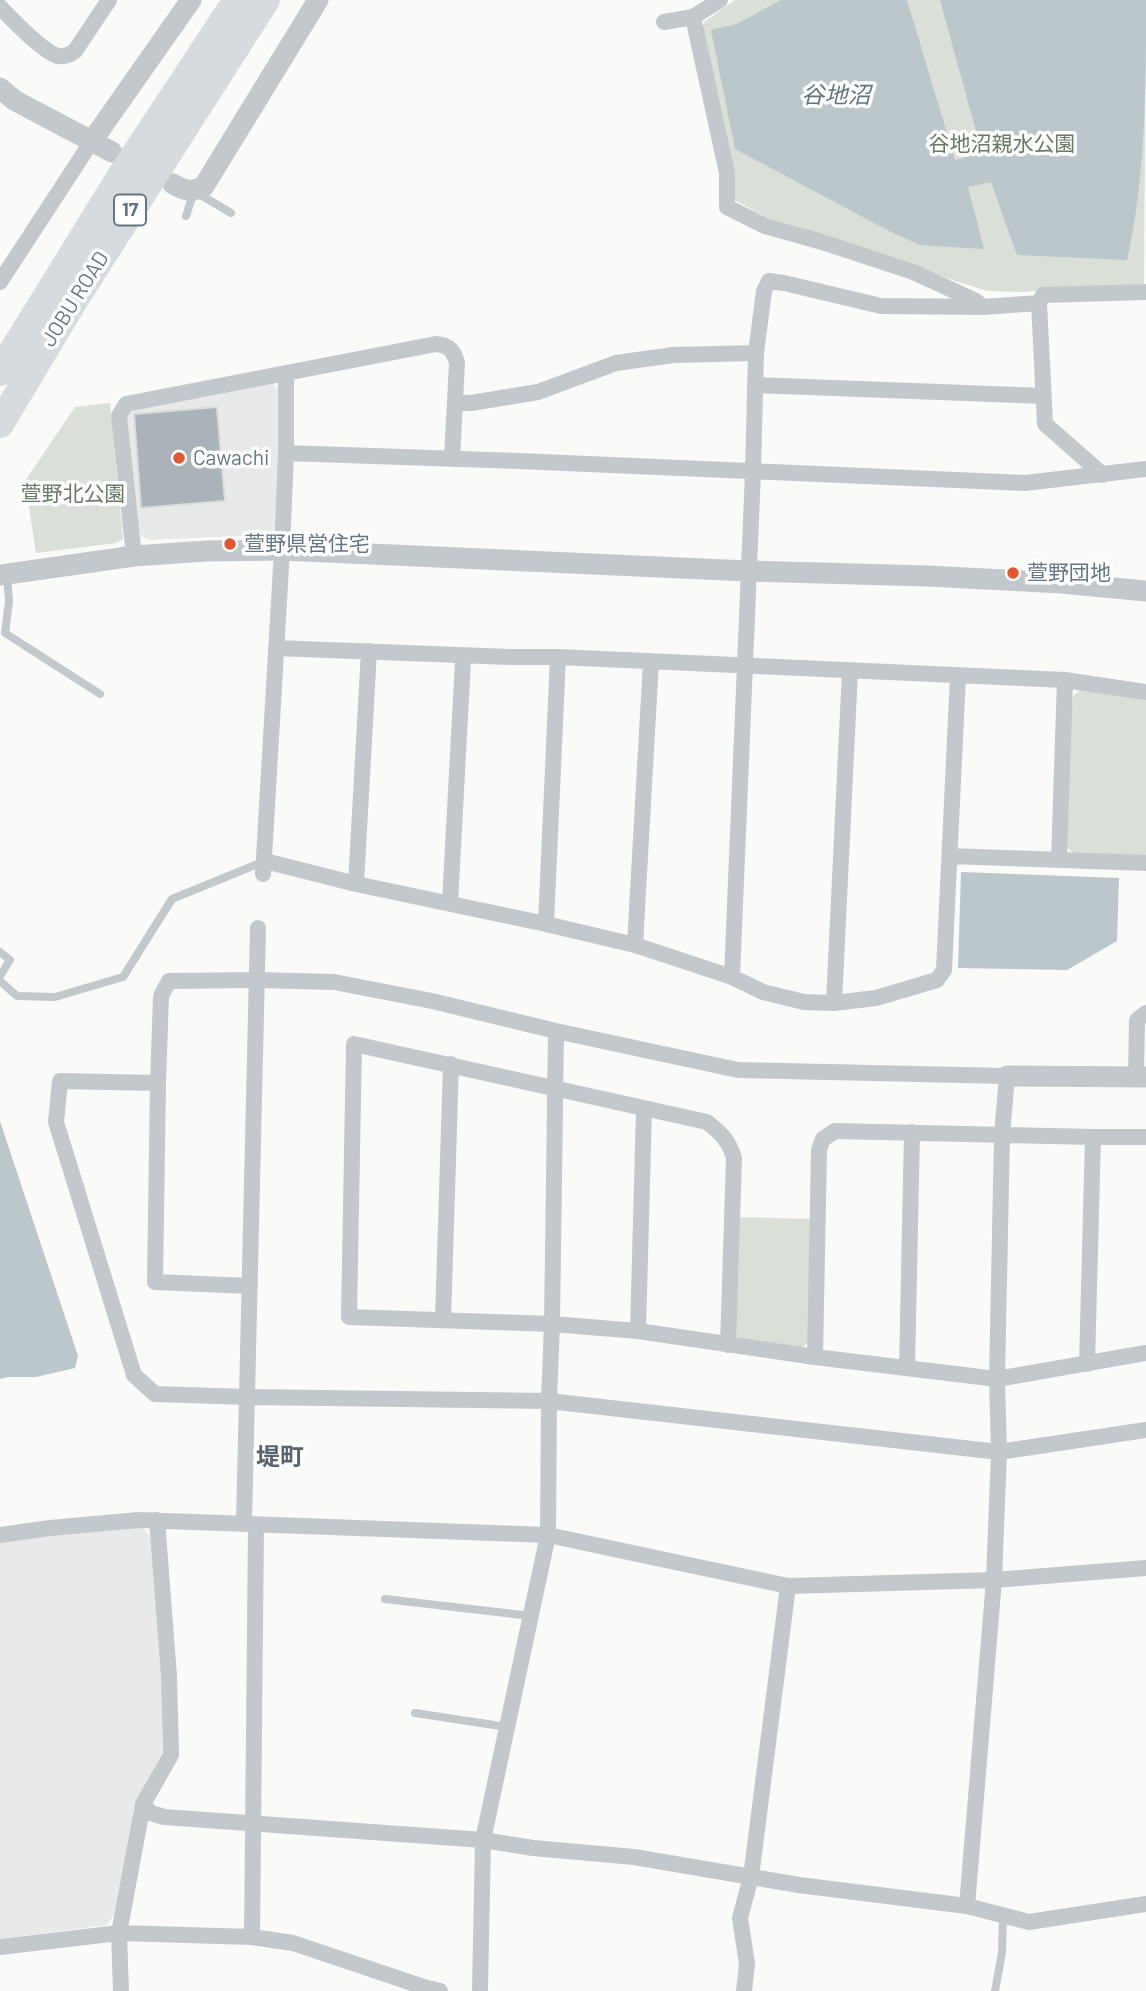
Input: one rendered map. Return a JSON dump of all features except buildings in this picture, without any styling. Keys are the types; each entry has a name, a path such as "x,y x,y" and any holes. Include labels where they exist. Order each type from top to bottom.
{"highway":[{"name":"JOBU ROAD","path":"0,372 119,179 237,0"},
{"name":"JOBU ROAD","path":"0,424 73,302 266,0"}],"street":[{"path":"0,7 54,54 66,56 75,51 108,0"},
{"path":"0,282 92,141 191,0"},
{"path":"173,184 183,190 194,191 204,186 318,0"},
{"path":"664,22 693,17 720,0"},
{"path":"693,17 727,173 727,207 765,226 913,272 974,300 983,307"},
{"path":"0,88 14,100 112,152"},
{"path":"732,977 756,353 764,291 769,281 881,306 983,307 1039,303"},
{"path":"1103,475 1045,424 1039,303 1043,295 1146,292"},
{"path":"134,555 119,416 126,404 436,344 443,345 455,354 457,363 452,459"},
{"path":"456,403 471,403 538,391 616,363 673,355 756,353"},
{"path":"286,374 288,384 282,551 264,868 356,884 635,945 732,977 764,992 804,1002 834,1003 876,998 937,980 944,970 958,676"},
{"path":"755,385 1044,396"},
{"path":"286,453 1025,483 1146,469"},
{"path":"3,575 134,555 282,551 1062,583 1146,592"},
{"path":"276,648 558,657 1065,680 1146,692"},
{"path":"356,884 369,651"},
{"path":"546,924 558,657"},
{"path":"450,904 463,661"},
{"path":"635,945 651,661"},
{"path":"834,1003 850,671"},
{"path":"1059,859 1065,680"},
{"path":"950,856 1146,863"},
{"path":"252,1937 254,1825 247,1397 258,928"},
{"path":"250,1286 155,1282 161,996 169,981 334,982 432,1001 738,1070 1141,1077 1137,1020 1146,1013"},
{"path":"480,1991 483,1840 548,1535 548,1401 552,1324 556,1031"},
{"path":"728,1345 734,1158 722,1134 707,1122 354,1044 349,1317 552,1324 638,1331 728,1345 815,1357 997,1379 1146,1353"},
{"path":"443,1320 451,1064"},
{"path":"967,1906 994,1580 999,1452 997,1379 1002,1135 1007,1076"},
{"path":"158,1083 60,1082 56,1122 134,1374 155,1394 548,1401 999,1452 1146,1430"},
{"path":"638,1331 644,1109"},
{"path":"815,1357 820,1150 823,1139 835,1130 1093,1138 1146,1137"},
{"path":"907,1368 912,1132"},
{"path":"1087,1364 1093,1138"},
{"path":"121,1991 119,1933 143,1804 171,1755 169,1676 157,1520"},
{"path":"0,1535 50,1528 157,1520 548,1535 788,1586 994,1580 1146,1568"},
{"path":"744,1991 747,1964 740,1918 751,1877 788,1586"},
{"path":"143,1804 151,1813 164,1817 483,1840 533,1848 634,1857 751,1877 967,1906 1029,1922 1146,1904"},
{"path":"0,1947 119,1933 252,1937 293,1943 440,1991"}],"lane":[{"path":"186,216 194,191 231,213"},
{"path":"3,575 9,601 3,637 100,694"},
{"path":"0,981 17,996 55,998 122,977 172,899 264,868"},
{"path":"0,952 10,960 0,976"},
{"path":"385,1599 531,1616"},
{"path":"415,1713 507,1727"},
{"path":"995,1991 1002,1952 1003,1915"}],"shaded area":[{"path":"272,383 281,392 275,530 263,535 150,540 140,536 126,419 134,408"},
{"path":"141,1525 151,1537 162,1674 162,1754 134,1805 116,1911 107,1925 0,1939 0,1541"}],"green space":[{"name":"谷地沼","path":"735,0 1146,0 1144,284 1020,292 987,291 767,218 735,200 733,168 701,34 704,22"},
{"name":"萱野北公園","path":"110,403 123,539 116,543 36,553 25,481 75,407"},
{"path":"1081,688 1146,697 1146,857 1076,855 1066,847 1071,699"},
{"path":"737,1217 815,1219 810,1341 799,1350 740,1342 734,1333"}],"water":[{"name":"谷地沼","path":"781,0 907,0 955,160 982,153 940,0 1146,0 1141,163 1127,260 1017,255 991,182 968,187 984,249 920,245 735,149 711,30 737,24"},
{"path":"961,872 1119,878 1117,941 1067,970 958,968"},
{"path":"0,1121 78,1356 75,1368 36,1377 0,1379"}],"place":[{"name":"Cawachi","path":"179,458"},
{"name":"萱野県営住宅","path":"230,544"},
{"name":"萱野団地","path":"1013,573"}],"district":[{"name":"堤町","path":"280,1457"}],"park label":[{"name":"谷地沼親水公園","path":"1002,144"}]}
